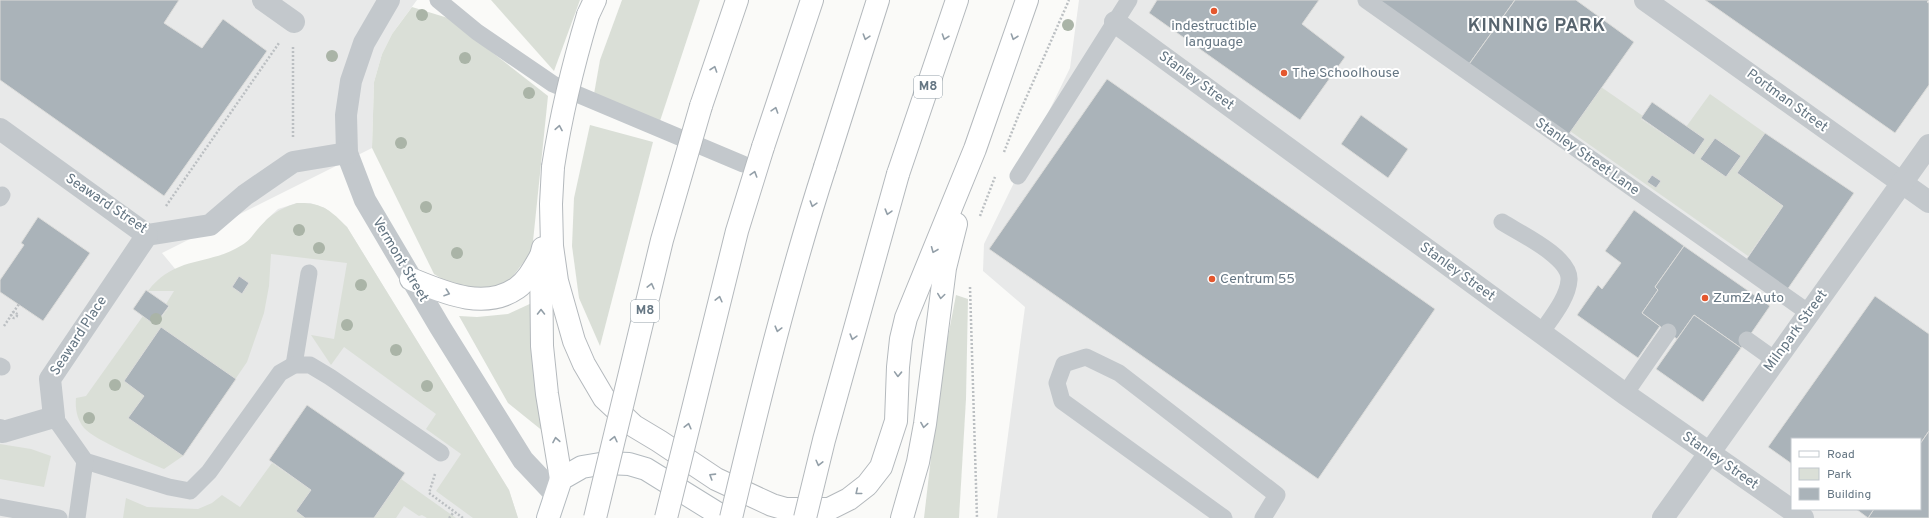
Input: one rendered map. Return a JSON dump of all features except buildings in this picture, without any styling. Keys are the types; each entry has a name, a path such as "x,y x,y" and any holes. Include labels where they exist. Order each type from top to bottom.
{"main road":[{"name":"M8","path":"595,518 662,240 701,106 737,0"},
{"path":"666,518 733,246 763,147 812,0"},
{"path":"731,518 756,413 802,240 878,0"},
{"name":"M8","path":"805,518 824,440 898,174 957,0"},
{"path":"591,8 577,52 559,126 553,167 551,204 552,246 557,281 574,341 584,364 604,398 634,426 660,441 716,479 772,505 786,509 829,509 855,494 866,485 881,467 896,421 898,367 901,339 906,318 975,149 1027,0"},
{"path":"902,518 918,462 925,424 945,268 975,149"},
{"path":"548,518 558,486 542,346 541,256 551,204"},
{"path":"411,279 451,295 477,299 496,298 517,288 530,275 541,256"},
{"path":"558,486 582,467 606,463 629,464 646,469 725,518"}],"street":[{"path":"263,0 294,22"},
{"name":"Vermont Street","path":"389,0 364,43 351,81 346,115 347,153 365,200 411,279 523,460 558,486"},
{"name":"Portman Street","path":"1645,0 1929,202"},
{"name":"Stanley Street","path":"1115,22 1625,394 1791,510"},
{"name":"Seaward Street","path":"0,129 146,235 210,225 245,195 293,162 347,153"},
{"name":"Milnpark Street","path":"1663,518 1929,145"},
{"name":"Seaward Place","path":"54,417 50,379 146,235"},
{"path":"0,430 3,432 54,417"},
{"name":"Stanley Street","path":"1791,510 1803,518"}],"lane":[{"path":"438,0 477,32 553,84 743,164"},
{"path":"1018,176 1129,0"},
{"name":"Stanley Street Lane","path":"1366,0 1809,313"},
{"path":"1502,222 1556,256 1565,265 1569,273 1569,280 1565,295 1541,333"},
{"path":"294,365 309,273"},
{"path":"1625,394 1668,332"},
{"path":"1747,340 1775,360"},
{"path":"1224,518 1062,401 1057,383 1064,364 1086,357 1119,373 1271,490 1277,495 1263,518"},
{"path":"54,417 85,461 190,492 209,472 280,373 294,365 310,366 330,377 441,453"},
{"path":"77,518 85,461"},
{"path":"0,507 59,518"}],"path":[{"path":"1002,158 1019,114 1069,0"},
{"path":"293,162 294,22"},
{"path":"146,235 294,22"},
{"path":"977,224 997,172"},
{"path":"970,284 977,518"},
{"path":"4,326 18,304"},
{"path":"441,453 429,493 463,518"},
{"path":"449,518 454,512"}],"shaded area":[{"path":"0,0 417,0 392,34 382,54 374,82 372,148 162,253 186,282 237,269 266,220 278,209 297,203 310,203 325,208 347,227 509,490 518,518 0,518"},
{"path":"1079,0 1929,0 1929,518 997,518 1025,307 983,271 984,244 1070,68"}],"green space":[{"path":"491,0 580,0 554,71"},
{"path":"622,0 700,0 660,121 594,94 600,60"},
{"path":"412,7 448,18 548,96 532,251 507,284 487,290 459,289 434,274 372,148 374,82 382,54 392,34"},
{"path":"1601,87 1643,116 1641,119 1694,155 1704,139 1686,127 1710,94 1765,133 1737,173 1783,206 1748,256 1570,131"},
{"path":"590,125 653,142 600,346 579,298 572,246 574,198"},
{"path":"297,203 313,204 325,208 347,227 509,490 518,518 473,518 436,491 461,454 426,429 436,414 344,347 331,365 311,335 334,339 347,263 271,254 269,286 264,313 247,362 183,456 164,469 110,445 84,428 77,414 76,398 86,396 143,316 156,325 169,307 166,304 174,291 148,291 158,280 181,266 230,252 248,240 270,216 279,210"},
{"path":"956,295 968,299 966,399 959,518 924,518 936,414"},
{"path":"534,302 544,432 508,403 459,316 477,317 508,314"},
{"path":"0,444 31,449 51,456 44,487 0,479"},
{"path":"272,463 311,490 296,511 305,518 123,518 126,498 147,507 198,509 212,503 222,495 240,507"},
{"path":"401,479 456,518 427,518 422,515 419,516 404,506 396,518 374,518"}],"place":[{"name":"indestructible language","path":"1214,11"},
{"name":"The Schoolhouse","path":"1284,73"},
{"name":"Centrum 55","path":"1212,279"},
{"name":"ZumZ Auto","path":"1705,298"}],"district":[{"name":"KINNING PARK","path":"1537,26"}]}
